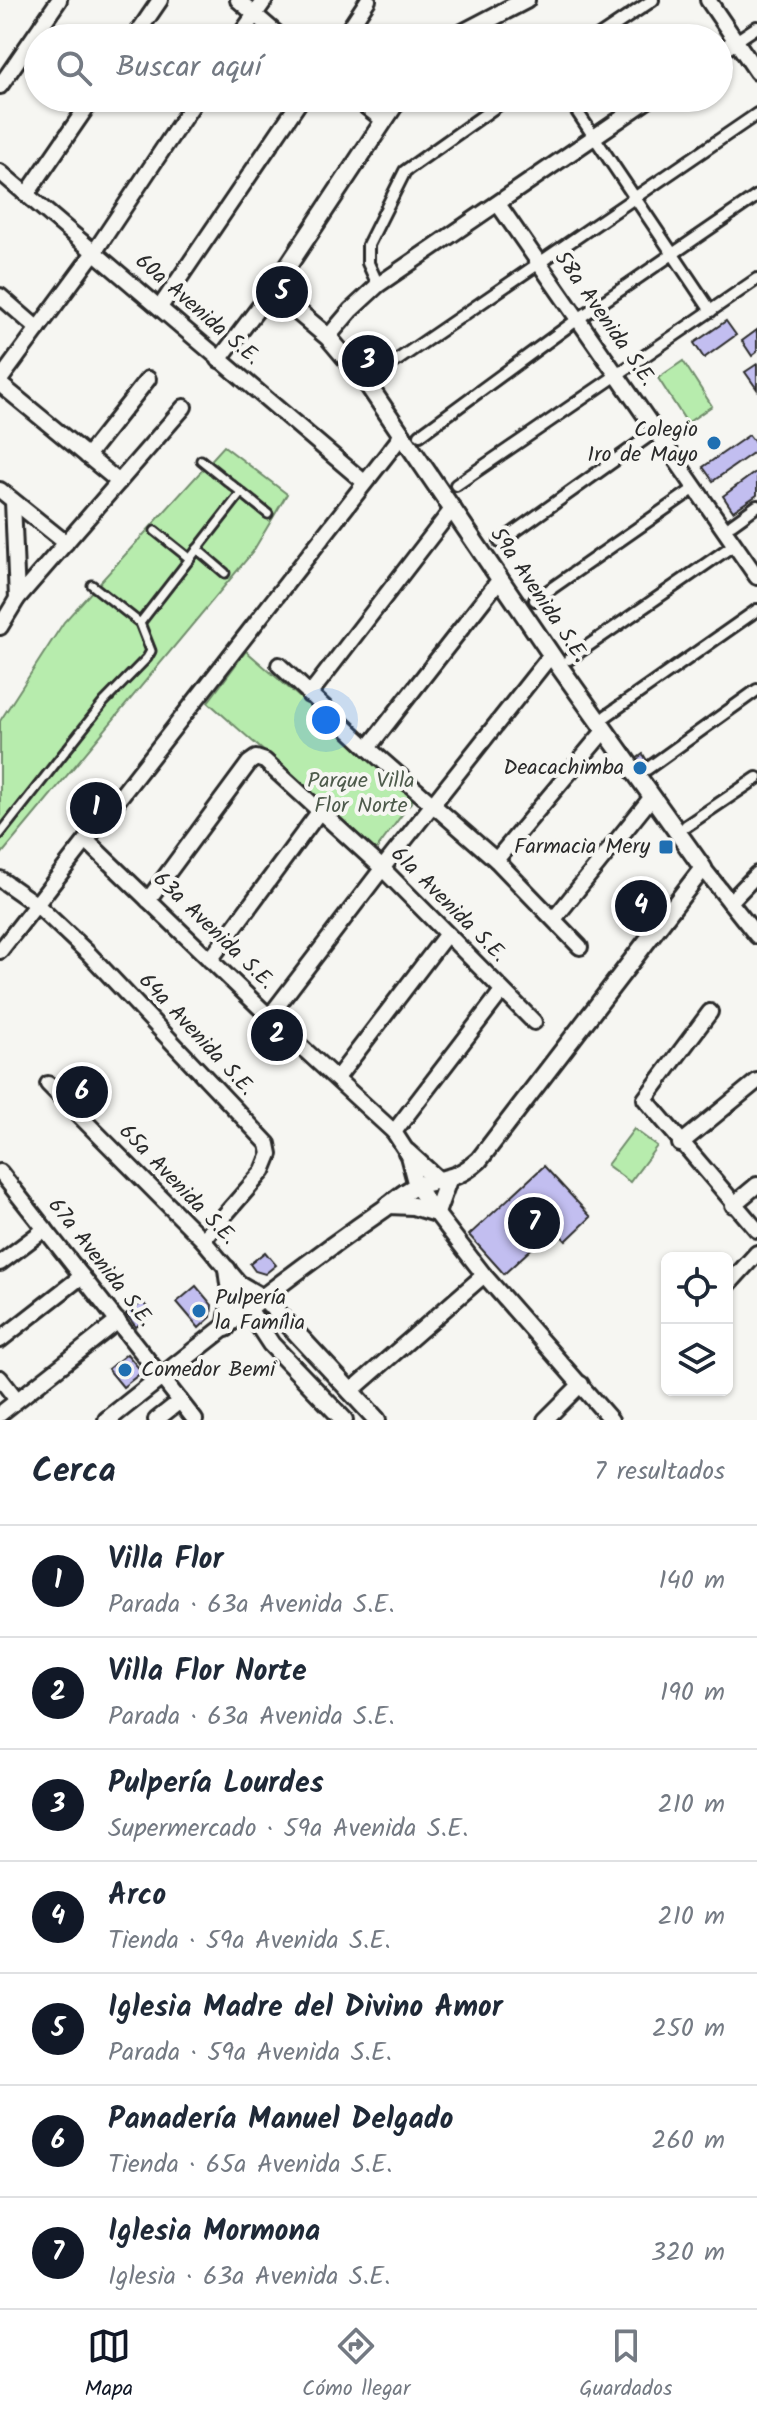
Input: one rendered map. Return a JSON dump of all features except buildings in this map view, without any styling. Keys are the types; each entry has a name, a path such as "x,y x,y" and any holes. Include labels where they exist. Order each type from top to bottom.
{"street":[{"path":"43,24 59,0"},
{"path":"144,24 160,0"},
{"path":"238,0 266,24"},
{"path":"247,24 265,0"},
{"path":"352,24 368,0"},
{"path":"480,24 526,0"},
{"path":"617,24 653,0"},
{"path":"708,0 724,24"},
{"path":"733,43 757,27"},
{"path":"733,37 757,72"},
{"path":"0,86 24,51"},
{"path":"27,194 83,112"},
{"path":"119,482 0,382 95,251 188,112"},
{"path":"160,307 292,112"},
{"path":"373,112 383,120"},
{"path":"219,360 272,290 389,112"},
{"path":"378,285 368,263 368,245 405,171 488,112"},
{"path":"578,112 711,311"},
{"path":"328,337 378,285 630,112"},
{"path":"380,372 757,114"},
{"name":"60a Avenida S.E.","path":"0,172 364,482"},
{"path":"0,951 364,482 412,434 757,196"},
{"name":"58a Avenida S.E.","path":"498,204 757,577"},
{"path":"456,485 757,279"},
{"name":"59a Avenida S.E.","path":"272,290 328,337 412,434 453,508 551,655 605,723 651,798 757,936"},
{"path":"0,296 38,329"},
{"path":"87,456 148,379"},
{"path":"0,627 17,599 184,407"},
{"path":"500,542 656,431"},
{"path":"535,600 695,488"},
{"path":"0,490 66,543"},
{"path":"13,501 17,599"},
{"path":"732,524 757,506"},
{"path":"309,695 453,508"},
{"path":"569,659 735,544"},
{"path":"368,748 500,579"},
{"path":"496,860 605,723 757,610"},
{"path":"269,1017 382,868 551,655"},
{"path":"279,665 496,860 580,947"},
{"path":"647,769 757,690"},
{"name":"61a Avenida S.E.","path":"148,900 249,763 256,758 265,761 382,868 534,1022"},
{"path":"686,826 757,778"},
{"path":"554,919 651,798"},
{"path":"210,960 319,812"},
{"name":"63a Avenida S.E.","path":"87,841 269,1017 394,1132 407,1152 416,1186 436,1213 484,1275 611,1420"},
{"path":"107,1420 285,1280 416,1186 444,1181 466,1171 479,1160 703,868"},
{"path":"730,902 757,874"},
{"name":"64a Avenida S.E.","path":"0,879 37,905 90,955 268,1144 270,1154 263,1171 203,1240"},
{"path":"337,1078 446,935"},
{"path":"394,1132 502,991"},
{"path":"710,1012 645,1099 680,1144 757,1230"},
{"path":"680,1144 757,1081"},
{"name":"65a Avenida S.E.","path":"48,1084 203,1240 239,1283 263,1297"},
{"path":"407,1152 444,1181"},
{"name":"67a Avenida S.E.","path":"3,1181 45,1229 195,1420"},
{"path":"389,1205 413,1206 436,1213 444,1181"},
{"path":"733,1205 757,1185"},
{"path":"0,1263 45,1229"},
{"path":"733,1279 757,1253"},
{"path":"226,1328 231,1299 227,1269"},
{"path":"350,1392 484,1275"},
{"path":"0,1340 82,1276"},
{"path":"285,1280 281,1304 285,1322"},
{"name":"65a Avenida S.E.","path":"239,1283 248,1309"},
{"path":"263,1297 377,1420"},
{"path":"248,1309 271,1344 344,1420"},
{"path":"0,1414 118,1321"},
{"path":"226,1328 246,1328 271,1344"},
{"path":"0,1378 17,1400"},
{"path":"545,1420 581,1384"},
{"path":"156,1420 180,1401"}],"lane":[{"path":"201,460 268,514"},
{"path":"140,623 241,493"},
{"path":"155,531 190,559"},
{"path":"197,549 225,573"},
{"path":"0,834 104,702 151,651 140,623 92,585"}],"green space":[{"path":"683,361 712,406 687,423 658,378"},
{"path":"224,446 287,494 252,553 0,856 0,721 64,622"},
{"name":"Parque Villa Flor Norte","path":"246,651 415,797 376,850 208,702"},
{"path":"634,1129 657,1146 630,1182 607,1165"}],"place":[{"name":"Iglesia Madre del Divino Amor","path":"282,292"},
{"name":"Pulpería Lourdes","path":"368,361"},
{"name":"Colegio 1ro de Mayo","path":"714,443"},
{"name":"Deacachimba","path":"640,768"},
{"name":"Villa Flor","path":"96,808"},
{"name":"Farmacia Mery","path":"666,847"},
{"name":"Arco","path":"641,906"},
{"name":"Villa Flor Norte","path":"277,1035"},
{"name":"Panadería Manuel Delgado","path":"82,1092"},
{"name":"Iglesia Mormona","path":"534,1223"},
{"name":"Pulpería la Família","path":"199,1311"},
{"name":"Comedor Bemi","path":"125,1370"}]}
